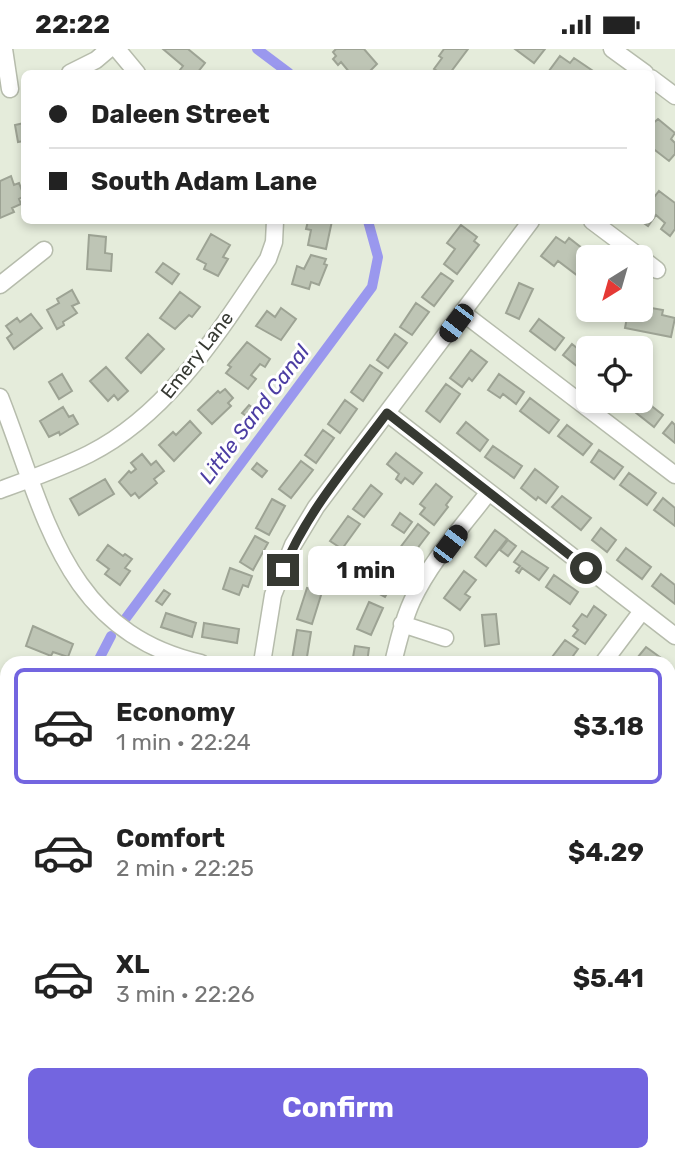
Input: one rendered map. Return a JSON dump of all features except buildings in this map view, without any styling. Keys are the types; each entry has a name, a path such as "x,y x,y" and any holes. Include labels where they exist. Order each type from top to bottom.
{"street":[{"path":"4,49 12,89"},
{"path":"76,70 96,60 109,49"},
{"path":"117,49 134,70"},
{"path":"612,49 639,70"},
{"path":"655,82 675,96"},
{"name":"Emery Lane","path":"0,489 91,453 155,407 173,388 268,260 274,242 275,224"},
{"path":"263,656 273,595 293,545 316,506 529,224"},
{"path":"596,224 624,245"},
{"path":"0,285 44,250"},
{"path":"653,267 657,270"},
{"path":"463,313 675,475"},
{"path":"0,397 47,524 80,588 107,618 127,633 163,653 174,656"},
{"path":"387,413 675,636"},
{"path":"395,656 402,624 413,598 488,493"},
{"path":"608,656 642,611"},
{"path":"402,624 445,638"}],"waterway":[{"name":"Little Sand Canal","path":"257,49 285,70"},
{"name":"Little Sand Canal","path":"126,618 372,287 378,257 369,224"},
{"name":"Little Sand Canal","path":"101,656 111,636"}],"route":[{"path":"283,570 293,545 316,506 387,413 586,568"}]}
